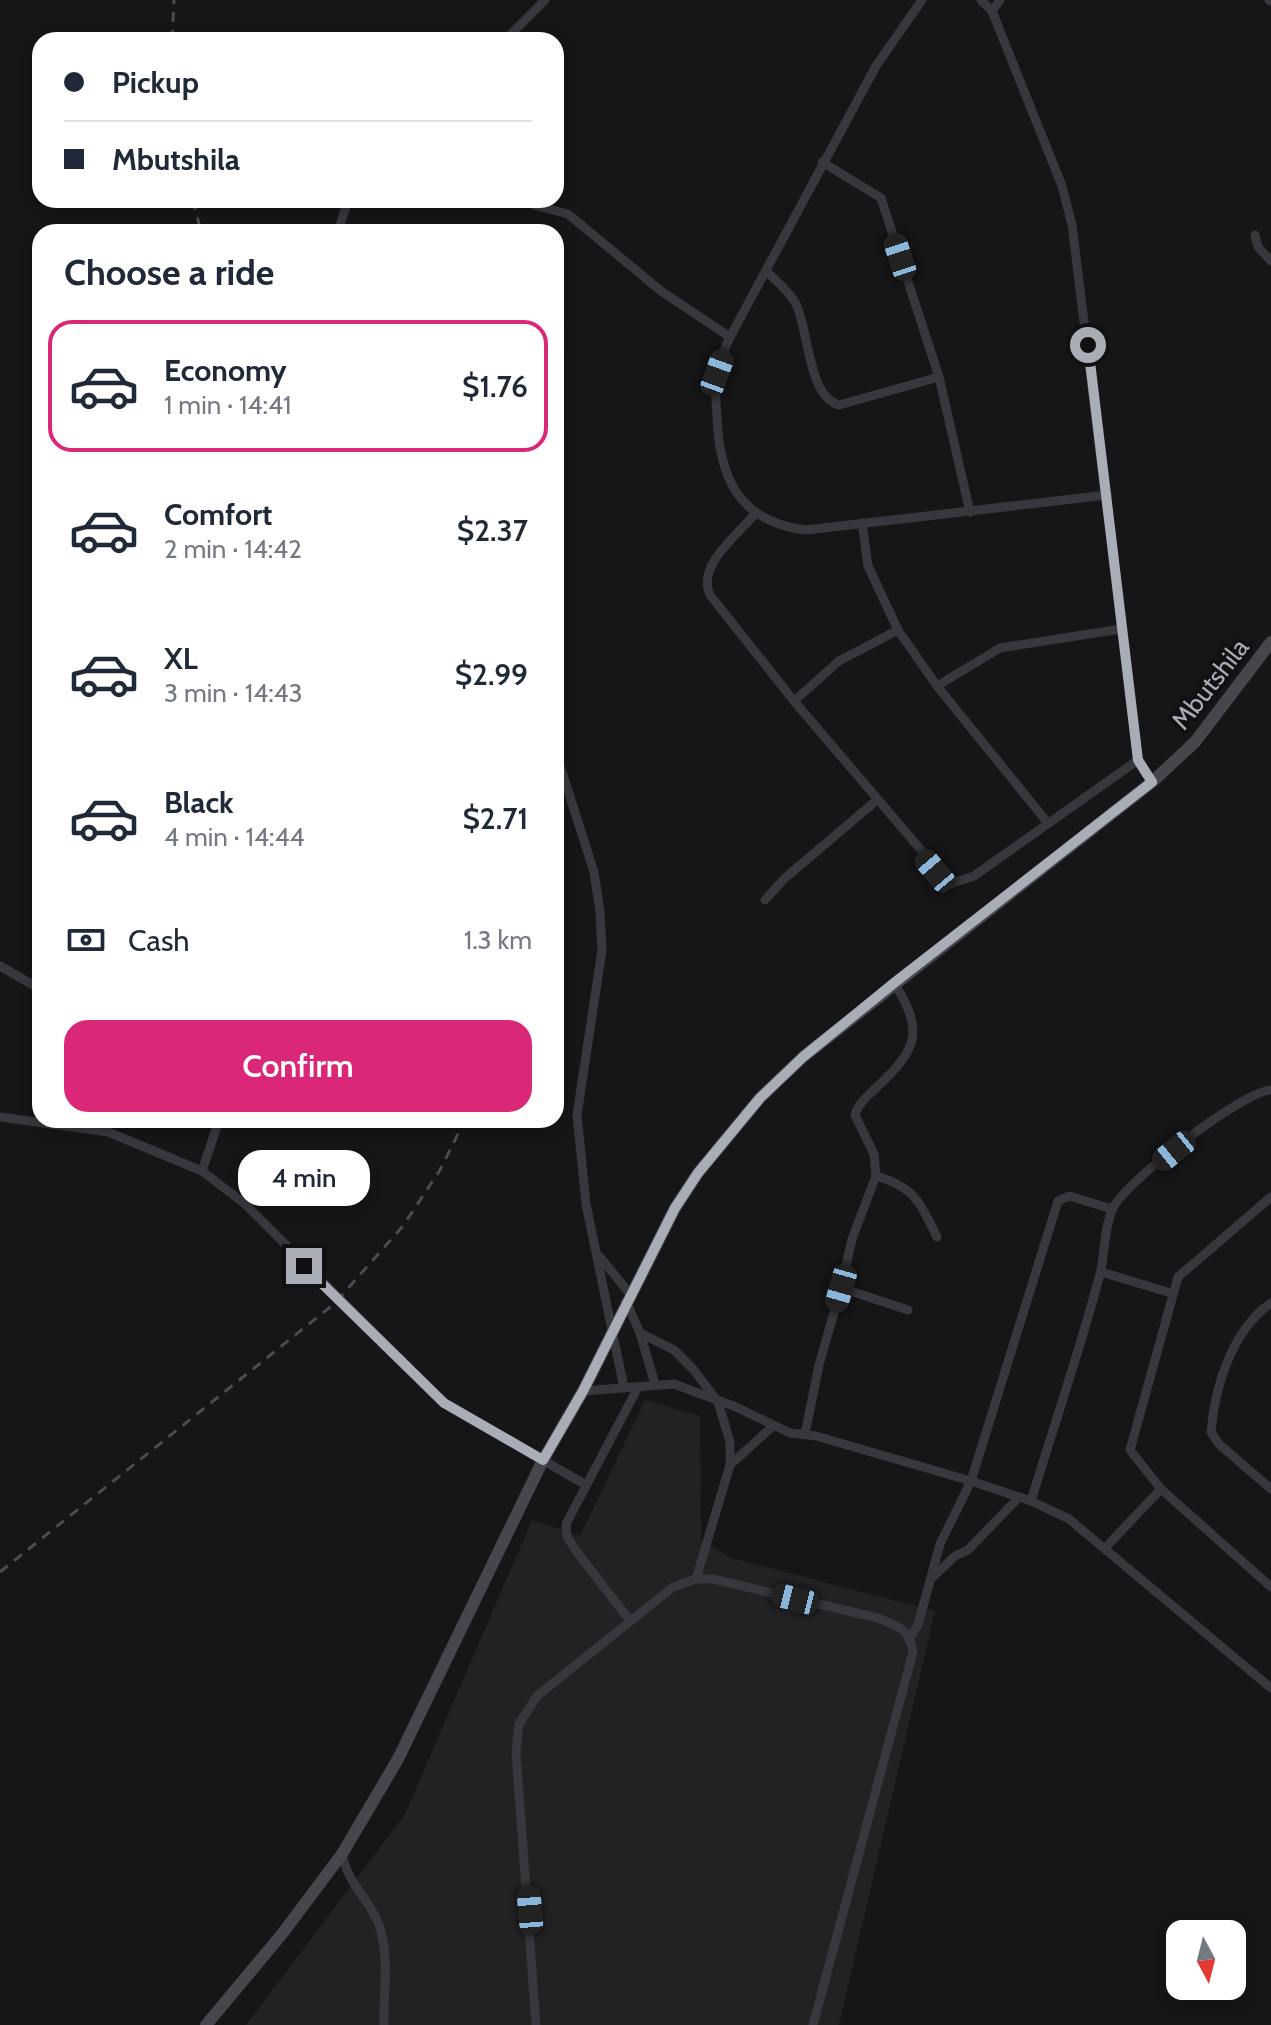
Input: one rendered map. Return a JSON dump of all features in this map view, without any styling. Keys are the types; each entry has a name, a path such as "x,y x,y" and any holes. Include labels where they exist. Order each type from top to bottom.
{"street":[{"path":"513,32 545,0"},
{"path":"922,0 876,66 730,337 717,373 718,441 724,474 755,514 785,528 806,530 1107,495"},
{"path":"981,0 992,11 1055,166 1072,225 1138,760 1152,782"},
{"path":"992,11 1000,0"},
{"path":"822,162 881,198 939,377 970,512"},
{"path":"545,208 568,214 661,291 730,337"},
{"path":"1255,235 1258,247 1271,261"},
{"path":"766,271 795,302 820,390 829,402 839,405 939,377"},
{"path":"755,514 709,568 706,585 715,603 950,884 974,876 1138,760"},
{"path":"862,523 868,566 898,630 937,686 1047,822"},
{"path":"937,686 1000,648 1121,629"},
{"path":"794,701 839,661 898,630"},
{"name":"Mbutshila","path":"206,2025 282,1934 342,1854 398,1759 543,1460 583,1391 628,1298 698,1173 760,1098 803,1057 1152,782 1195,742 1271,642"},
{"path":"564,778 594,872 600,912 602,950 577,1115 586,1204 600,1257 611,1332 624,1388"},
{"path":"765,900 785,878 877,800"},
{"path":"0,966 32,984"},
{"path":"805,1434 819,1365 852,1239 876,1176 874,1154 855,1115 860,1105 892,1073 913,1046 915,1033 909,1009 894,983"},
{"path":"1031,1501 1101,1272 1112,1209 1130,1186 1228,1110 1253,1094 1271,1090"},
{"path":"0,1117 32,1121"},
{"path":"79,1128 108,1132 202,1171 264,1222 444,1403 586,1485"},
{"path":"202,1171 216,1128"},
{"path":"876,1176 896,1181 914,1194 937,1237"},
{"path":"911,1636 918,1625 945,1531 971,1481 1058,1201 1069,1196 1112,1209"},
{"path":"1271,1197 1185,1269 1171,1293 1130,1446 1131,1456 1161,1489 1271,1587"},
{"path":"600,1257 628,1298 655,1384"},
{"path":"1101,1272 1171,1293"},
{"path":"841,1288 908,1310"},
{"path":"1270,1487 1219,1444 1211,1432 1232,1350 1244,1326 1271,1303"},
{"path":"640,1333 674,1350 718,1402 730,1442 730,1465 696,1579"},
{"path":"583,1391 674,1384 773,1426 971,1481 1031,1501 1069,1519 1271,1688"},
{"path":"630,1621 567,1536 568,1515 637,1389"},
{"path":"730,1465 773,1426"},
{"path":"1105,1548 1161,1489"},
{"path":"933,1577 955,1556 968,1550 1019,1497"},
{"path":"536,2025 516,1753 519,1724 537,1696 673,1587 696,1579 713,1579 878,1618 903,1628 911,1636 913,1652 813,2025"},
{"path":"342,1854 346,1875 378,1923 384,1949 384,2025"}],"shaded area":[{"path":"645,1400 700,1416 701,1540 731,1558 935,1611 839,2025 246,2025 405,1814 532,1520 580,1536"}],"railway":[{"path":"172,32 174,0"},
{"path":"195,208 199,224"},
{"path":"0,1572 334,1304 403,1226 440,1170 461,1128"}],"route":[{"path":"304,1266 444,1403 543,1460 583,1391 675,1208 698,1173 760,1098 803,1057 894,983 1152,782 1138,760 1088,345"}]}
